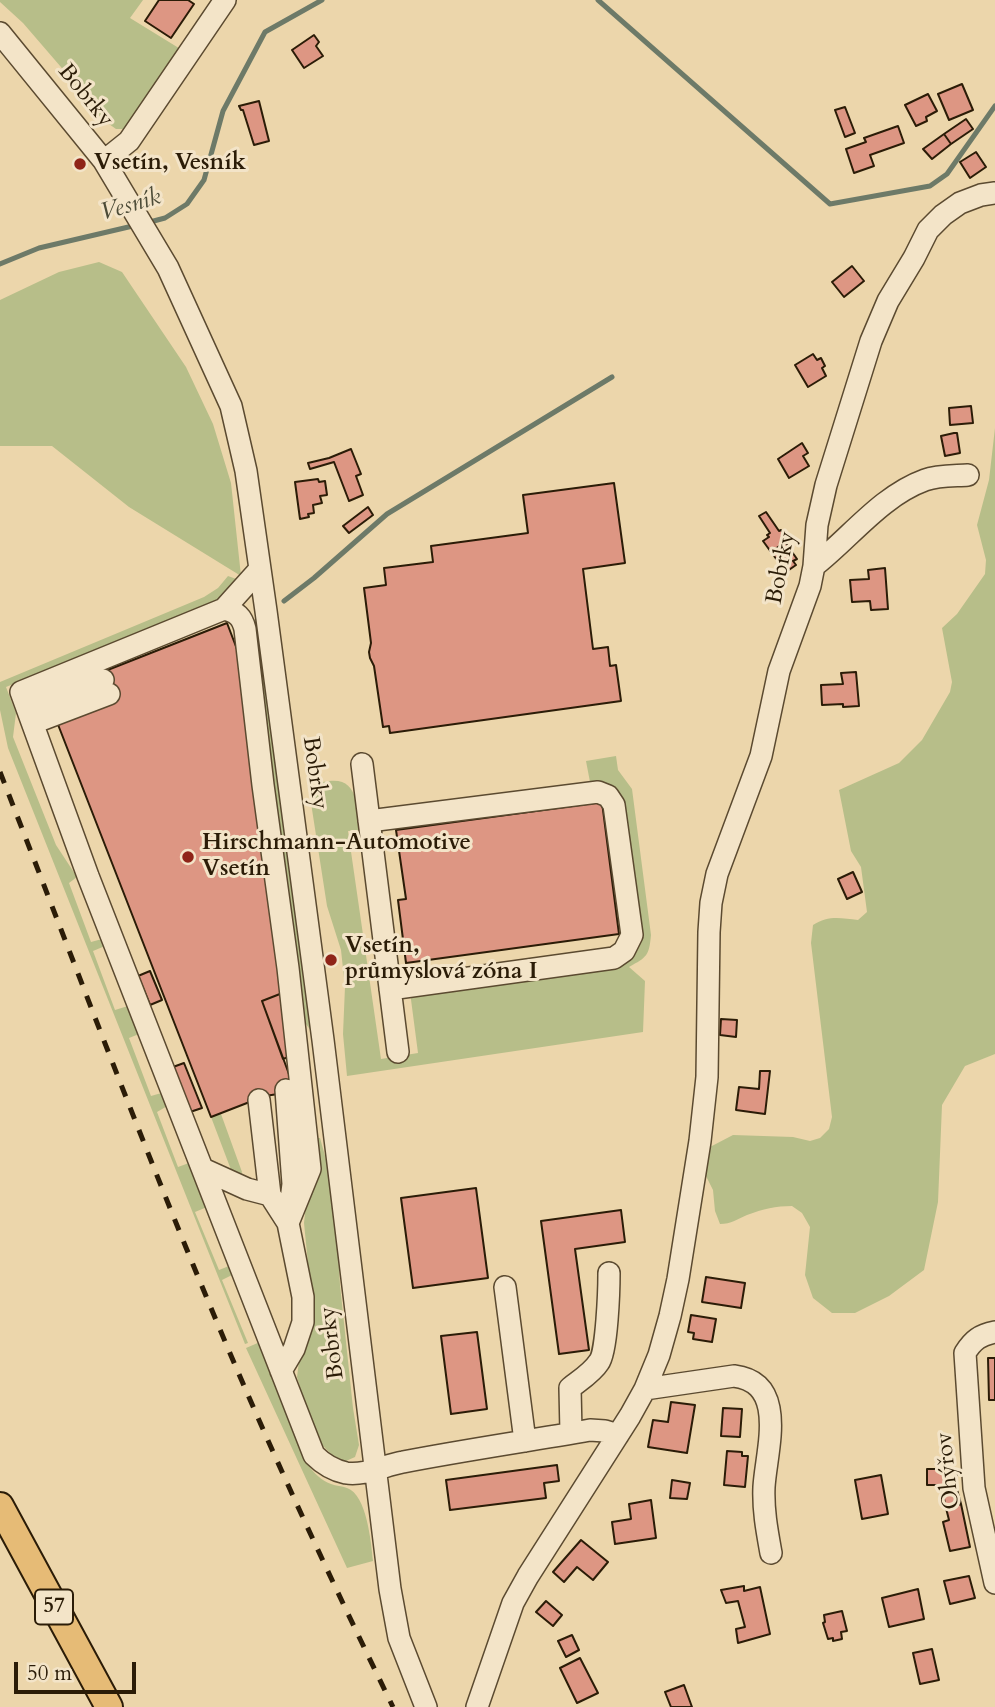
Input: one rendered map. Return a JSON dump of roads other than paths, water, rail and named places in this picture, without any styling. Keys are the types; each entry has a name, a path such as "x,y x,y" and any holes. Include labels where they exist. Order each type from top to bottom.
{"main road":[{"name":"57","path":"0,1506 109,1707"}],"street":[{"path":"104,161 129,141 225,0"},
{"name":"Bobrky","path":"0,33 104,161 168,268 231,406 246,471 260,569 323,1040 390,1589 399,1637 426,1707"},
{"name":"Bobrky","path":"477,1707 513,1603 618,1435 645,1389 659,1355 678,1279 700,1141 707,1077 709,932 713,893 717,874 761,756 779,671 810,586 817,525 826,485 871,341 887,301 928,230 960,203 981,195 995,194"},
{"path":"814,566 890,499 907,488 928,479 968,475"},
{"path":"27,708 225,609 260,569"},
{"path":"225,609 233,611 242,619 245,629 288,968 310,1169 288,1223"},
{"path":"27,708 106,687"},
{"path":"27,708 88,876 314,1455 326,1466 347,1473 590,1430 618,1435"},
{"path":"362,764 398,1052"},
{"path":"369,821 598,792 608,796 614,806 632,935 624,951 614,958 390,989"},
{"path":"281,1371 294,1349 303,1322 303,1297 288,1223 293,1184 272,1095 270,1195 288,1223"},
{"path":"203,1170 247,1189 270,1195"},
{"path":"571,1433 570,1388 602,1360 609,1273"},
{"path":"505,1287 525,1441"},
{"name":"Ohýřov","path":"995,1332 973,1340 965,1353 974,1488 995,1583"},
{"path":"645,1389 734,1376 746,1377 766,1396 771,1414 764,1506 771,1553"}],"waterway":[{"name":"Vesník","path":"146,223 165,218 187,204 204,180 223,111 265,32 322,0"},
{"path":"598,0 830,204 930,186 947,174 995,106"},
{"name":"Vesník","path":"0,264 39,248 137,225"},
{"path":"284,601 387,514 612,377"}],"railway":[{"path":"0,772 130,1108 211,1308 299,1509 393,1707"}],"place":[{"name":"Vsetín, Vesník","path":"80,164"},
{"name":"Hirschmann-Automotive Vsetín","path":"188,857"},
{"name":"Vsetín, průmyslová zóna I","path":"331,960"}]}
